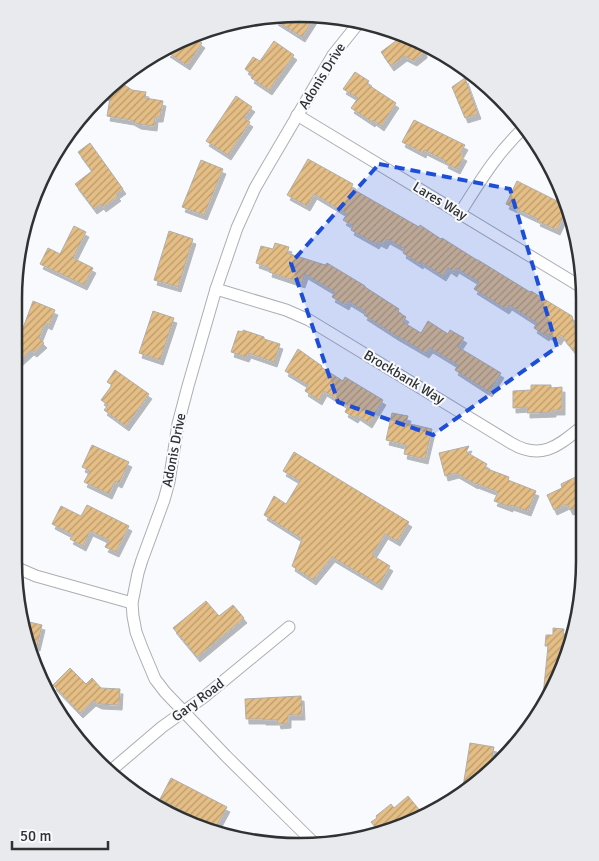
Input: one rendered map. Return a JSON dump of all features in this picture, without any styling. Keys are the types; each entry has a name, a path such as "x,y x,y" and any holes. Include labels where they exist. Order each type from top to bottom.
{"street":[{"name":"Adonis Drive","path":"309,838 165,692 148,664 136,632 132,603 140,566 169,482 183,405 216,288 230,248 249,201 266,168 332,55 355,28"},
{"name":"Lares Way","path":"297,115 576,284"},
{"path":"460,213 499,155 520,132"},
{"name":"Brockbank Way","path":"216,288 286,310 309,320 523,449 542,451 554,447 576,431"},
{"path":"22,570 132,603"},
{"name":"Gary Road","path":"114,767 162,727 204,697 289,627"}],"highlighted area":[{"path":"379,164 510,189 557,347 433,435 338,402 291,263"}],"building":[{"path":"280,23 311,23 302,37"},
{"path":"397,40 424,53 414,61 404,56 391,66 381,52"},
{"path":"199,41 202,43 187,65 171,54"},
{"path":"274,41 294,55 269,90 251,78 253,75 245,69 253,57 260,61"},
{"path":"355,72 369,81 367,84 396,103 381,126 351,108 358,98 343,89"},
{"path":"465,78 478,114 465,118 452,87"},
{"path":"125,85 132,90 146,92 145,98 163,101 160,117 155,117 154,126 107,116 110,98"},
{"path":"236,96 252,107 244,118 250,122 228,155 206,141"},
{"path":"414,120 465,145 460,154 464,156 457,169 424,150 423,153 402,142"},
{"path":"90,143 123,189 116,194 118,196 103,207 101,204 94,209 75,184 92,171 78,152"},
{"path":"308,159 353,184 351,188 419,227 420,225 572,316 576,331 576,353 561,335 558,340 547,334 546,336 534,328 537,323 509,305 506,309 474,289 479,282 456,268 454,272 448,268 443,276 403,253 405,249 387,239 384,244 378,241 376,244 351,230 353,226 343,220 347,214 314,194 307,206 287,195"},
{"path":"201,160 223,169 204,215 182,207"},
{"path":"517,181 559,202 564,216 557,230 506,204"},
{"path":"74,226 86,232 73,258 93,268 84,285 40,264 48,248 60,254"},
{"path":"169,231 193,239 178,287 154,280"},
{"path":"275,243 289,247 287,253 325,265 327,263 365,286 399,309 398,312 406,317 403,322 421,333 428,321 448,334 450,330 464,338 458,347 501,373 489,392 455,370 458,365 430,348 426,353 395,335 364,315 366,312 348,301 346,305 332,297 335,292 305,274 302,283 269,272 270,268 256,263 261,246 273,249"},
{"path":"33,301 55,310 49,325 45,323 39,338 44,343 34,352 31,350 22,358 23,328"},
{"path":"153,311 174,318 160,360 139,353"},
{"path":"243,330 280,344 274,362 248,353 246,357 231,352 238,331 243,332"},
{"path":"298,349 343,381 345,377 383,400 369,423 357,415 355,418 345,412 348,406 324,391 319,400 305,391 308,385 285,371"},
{"path":"115,370 149,394 126,426 104,410 108,405 101,400 112,385 107,382"},
{"path":"531,385 551,385 551,388 562,387 562,410 527,413 527,407 513,408 513,391 531,390"},
{"path":"392,413 408,416 406,423 432,429 425,459 404,454 406,445 386,440"},
{"path":"92,445 129,462 119,483 115,481 109,494 84,482 90,471 82,467"},
{"path":"469,446 466,452 487,464 485,468 509,477 508,480 536,491 528,511 494,501 498,492 475,484 456,473 445,476 439,453"},
{"path":"294,452 409,522 397,541 385,534 372,555 390,566 379,585 332,557 313,580 292,566 302,539 264,515 274,496 286,504 300,481 283,471"},
{"path":"576,477 576,507 570,510 567,504 554,510 547,495 562,488 561,484"},
{"path":"87,505 129,526 116,552 105,547 109,540 90,531 83,546 70,539 73,535 52,524 61,506 81,516"},
{"path":"206,601 219,616 233,605 244,618 197,657 173,628"},
{"path":"29,622 42,625 37,646 35,646"},
{"path":"553,628 564,629 563,635 566,635 562,651 543,692 548,646 545,646 546,635 553,635"},
{"path":"70,668 86,684 92,678 101,688 120,689 119,705 99,704 93,701 80,713 53,685"},
{"path":"301,696 302,715 288,715 288,723 278,724 277,720 246,719 245,699"},
{"path":"470,743 494,747 491,761 463,784"},
{"path":"171,778 227,807 217,826 193,817 160,799"},
{"path":"408,796 420,811 376,828 371,822 391,804 394,808"}]}
